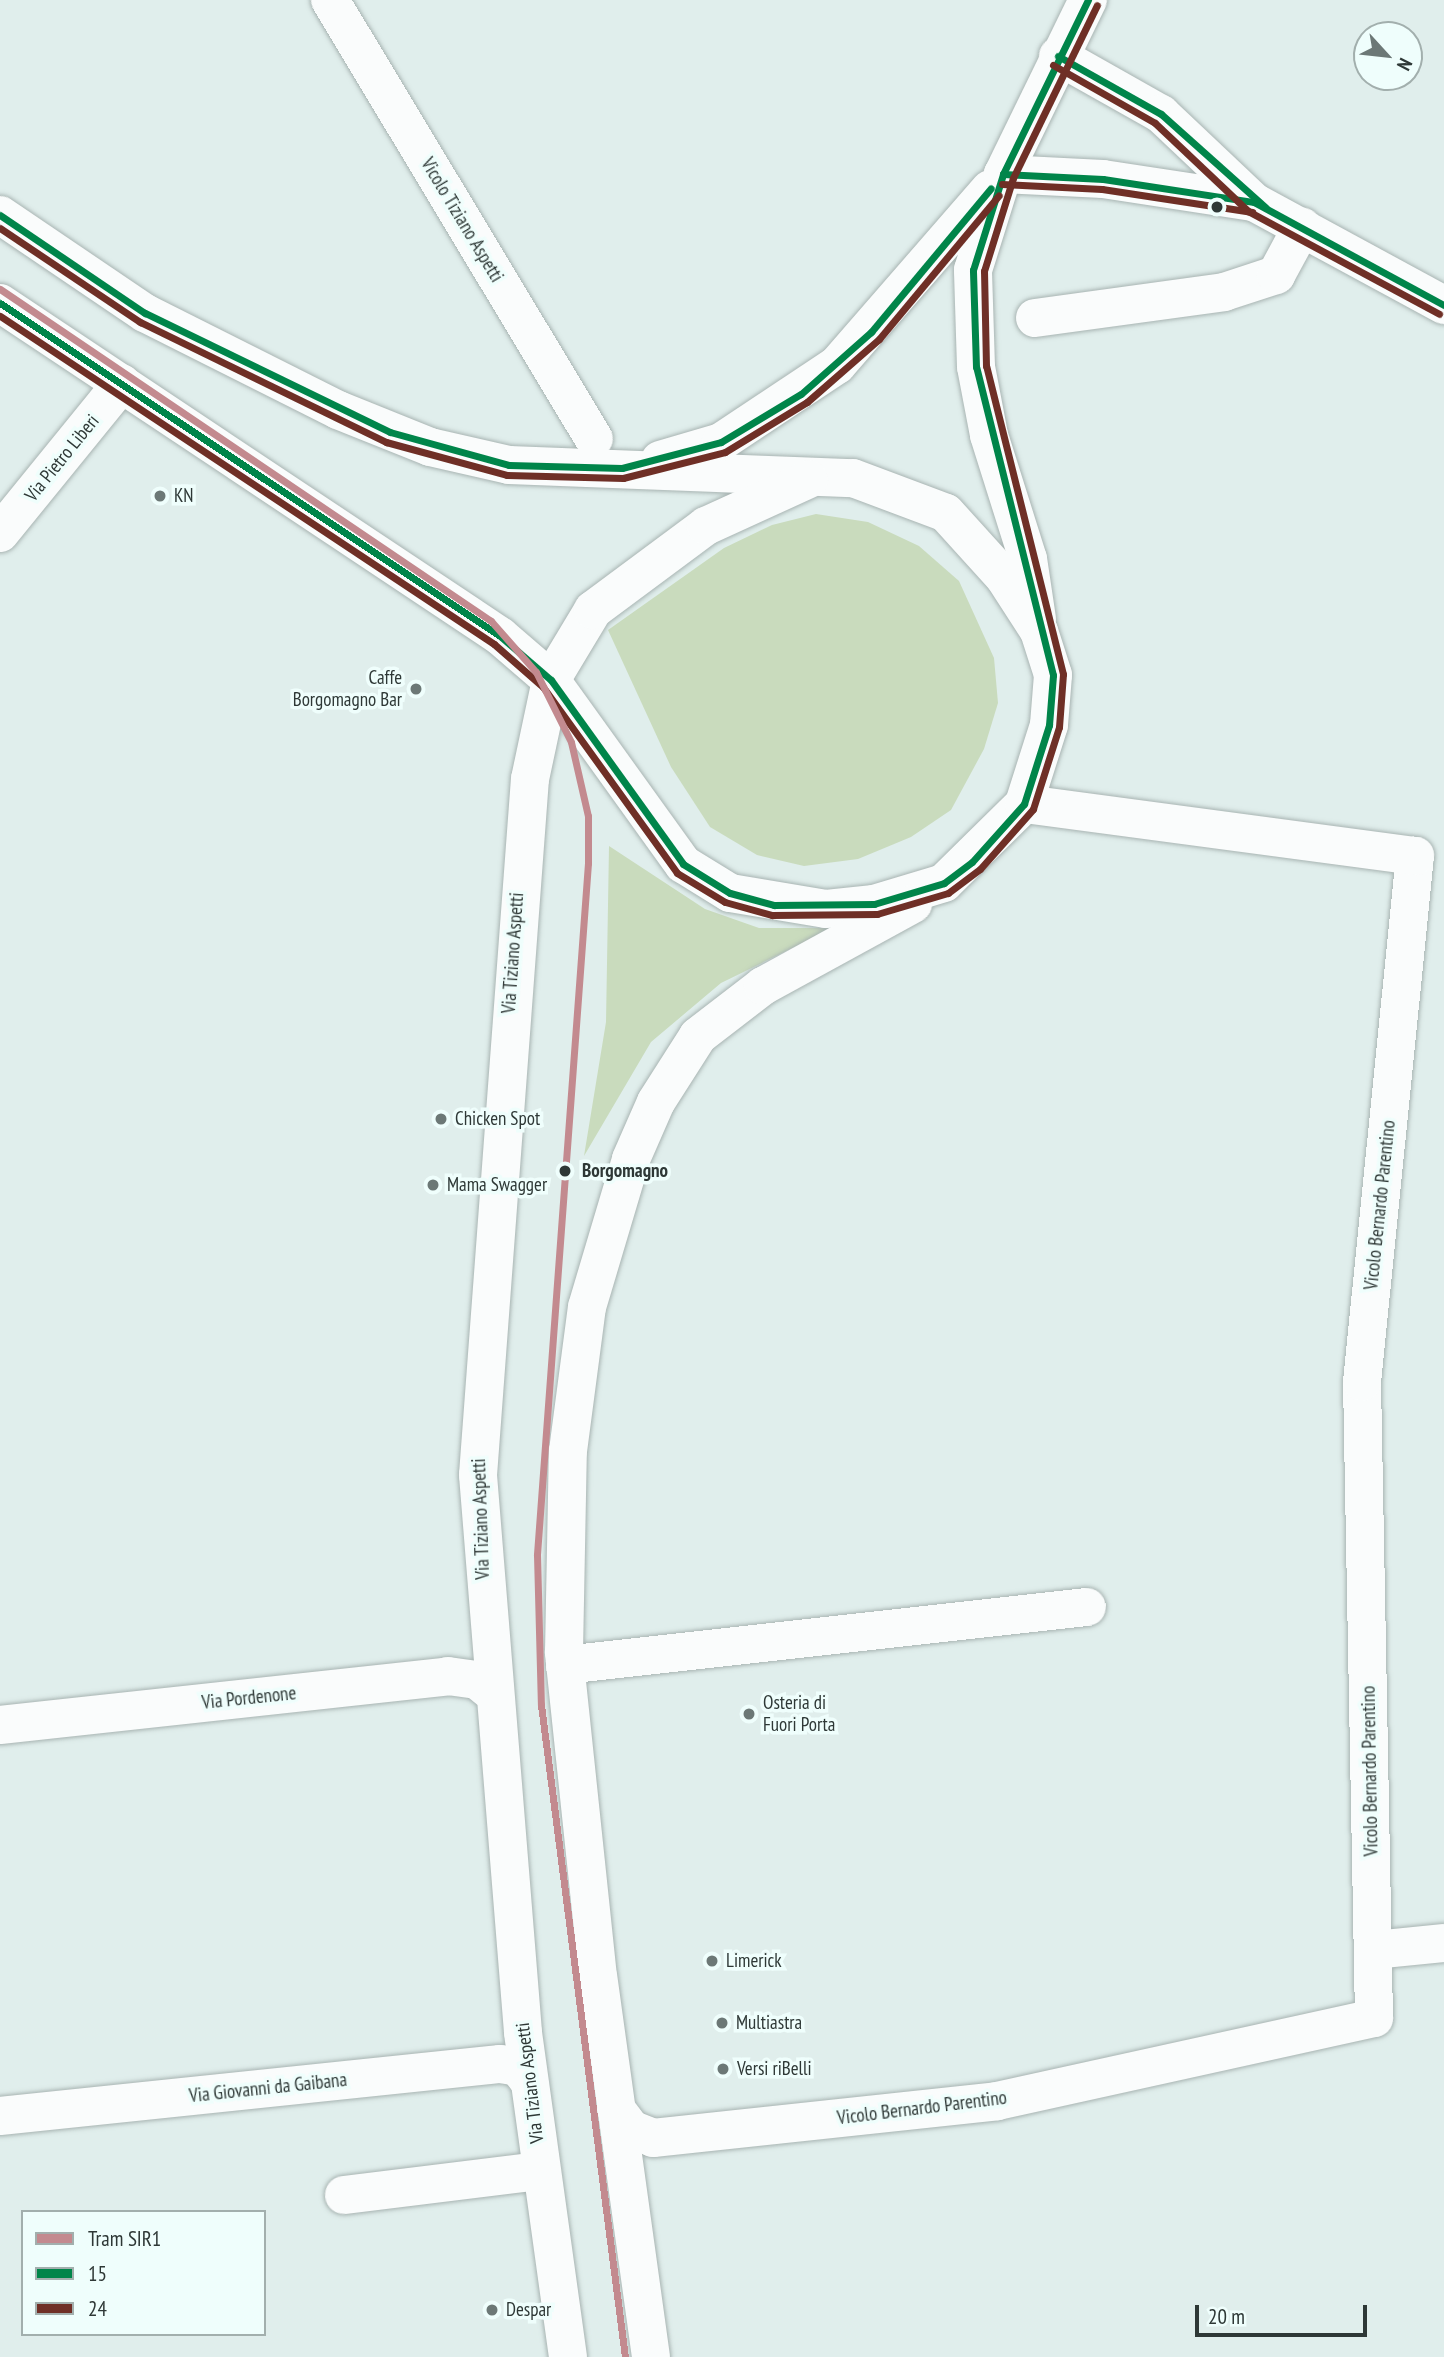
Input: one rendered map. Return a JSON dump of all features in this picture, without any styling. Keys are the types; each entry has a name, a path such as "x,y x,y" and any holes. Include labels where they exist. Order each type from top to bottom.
{"street":[{"name":"Vicolo Tiziano Aspetti","path":"330,0 594,439"},
{"path":"651,2357 615,2109 565,1665 568,1451 587,1307 631,1159 656,1102 698,1036 723,1014 944,883 1024,804 1049,725 1053,675 1039,631 1028,559 976,367 973,270 1003,174 1087,0"},
{"path":"1058,56 1161,114 1254,202 1444,305"},
{"path":"1003,174 1103,179 1254,202"},
{"path":"622,468 721,442 801,394 871,332 1003,174"},
{"path":"0,215 145,313 390,432 509,465 814,477 898,490 946,513 1004,577 1039,631"},
{"path":"1035,318 1224,292 1276,275 1302,228"},
{"path":"0,303 451,598 551,680 649,824 683,864 730,893 826,909 874,904 944,883"},
{"name":"Via Pietro Liberi","path":"0,533 89,427 122,383"},
{"path":"551,680 593,610 630,578 706,526 814,477"},
{"name":"Via Tiziano Aspetti","path":"551,680 517,894 478,1410 493,1693 529,2081 568,2357"},
{"name":"Vicolo Bernardo Parentino","path":"615,2109 631,2129 653,2138 997,2101 1374,2018 1362,1382 1415,856 1024,804"},
{"path":"565,1665 1087,1607"},
{"name":"Via Pordenone","path":"0,1725 448,1676 477,1680 493,1693"},
{"path":"1374,1950 1444,1943"},
{"name":"Via Giovanni da Gaibana","path":"0,2116 500,2064 518,2067 529,2081"},
{"path":"344,2195 540,2171"}],"green space":[{"path":"816,514 868,522 919,546 959,581 994,658 998,703 984,749 951,810 911,837 858,859 804,866 757,855 710,827 671,767 608,630 724,548 772,525"},
{"path":"609,846 705,909 759,928 833,928 721,983 651,1042 584,1156 606,1022"}],"tram line":[{"name":"SIR1","path":"0,289 491,621 536,672 571,742 588,816 588,863 537,1555 541,1705 625,2357"}],"transit line":[{"name":"15","path":"0,303 500,636 551,680 683,864 730,893 774,905 874,904 944,883 972,862 1024,804 1049,725 1053,675 976,367 973,270 1003,174 1088,0"},
{"name":"24","path":"0,316 494,644 543,687 677,873 725,902 772,915 877,914 948,893 980,869 1033,809 1059,727 1063,674 986,366 984,271 1013,178 1097,5"},
{"name":"15","path":"1058,56 1161,114 1265,207"},
{"name":"24","path":"1053,65 1155,123 1248,211 1439,314"},
{"name":"15","path":"1003,174 1103,179 1254,202 1444,305"},
{"name":"24","path":"1002,184 1102,189 1252,212"},
{"name":"15","path":"0,215 145,313 390,432 509,465 622,468 721,442 801,394 871,332 991,188"},
{"name":"24","path":"0,228 140,322 386,442 507,475 623,478 725,452 807,402 879,339 999,195"}],"place":[{"name":"KN","path":"160,496"},
{"name":"Caffe Borgomagno Bar","path":"416,689"},
{"name":"Chicken Spot","path":"441,1119"},
{"name":"Borgomagno","path":"565,1171"},
{"name":"Mama Swagger","path":"433,1185"},
{"name":"Osteria di Fuori Porta","path":"749,1714"},
{"name":"Limerick","path":"712,1961"},
{"name":"Multiastra","path":"722,2023"},
{"name":"Versi riBelli","path":"723,2069"},
{"name":"Despar","path":"492,2310"}]}
